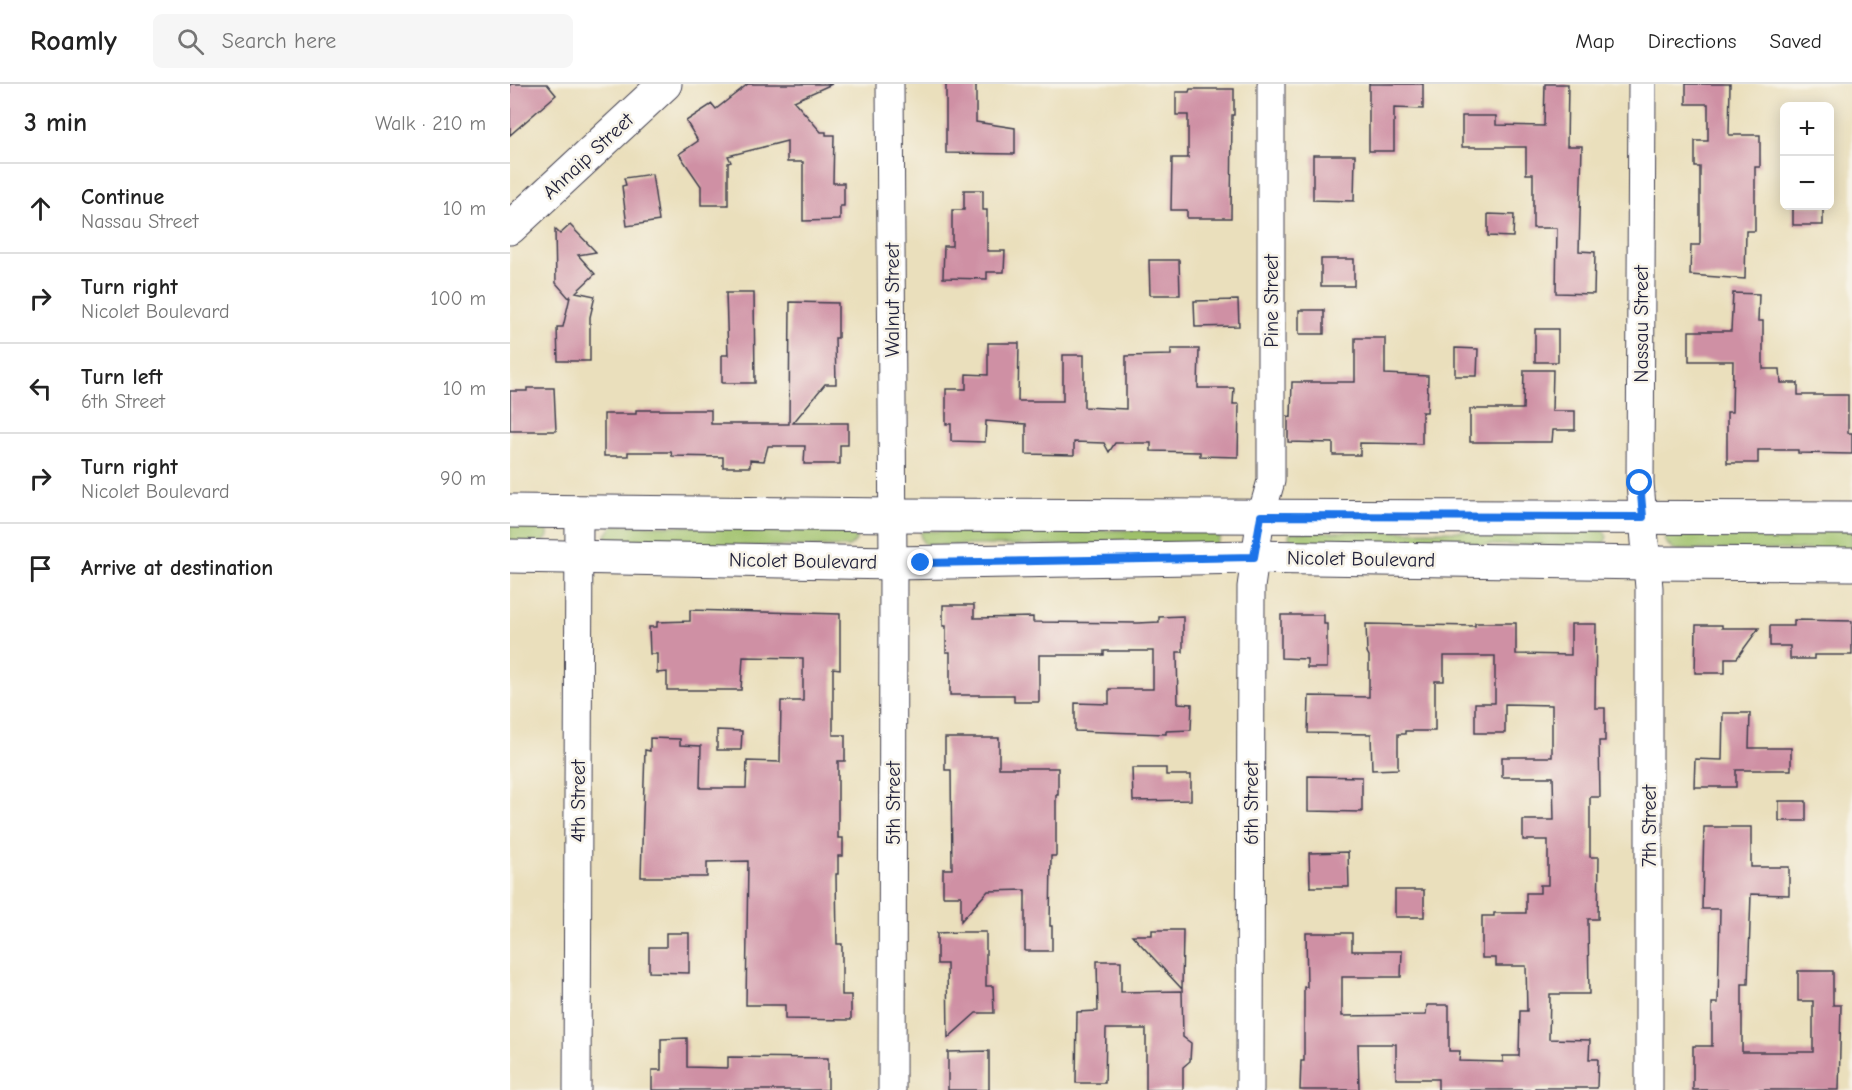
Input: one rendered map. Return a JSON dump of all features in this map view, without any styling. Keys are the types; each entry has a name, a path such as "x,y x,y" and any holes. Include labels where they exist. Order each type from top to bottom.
{"street":[{"name":"Ahnaip Street","path":"510,228 665,84"},
{"name":"Walnut Street","path":"890,84 893,515"},
{"name":"Pine Street","path":"1261,516 1271,481 1271,84"},
{"name":"Nassau Street","path":"1642,84 1640,483 1647,563"},
{"path":"510,511 893,515 1852,518"},
{"name":"4th Street","path":"577,1090 579,512"},
{"name":"5th Street","path":"892,1090 893,515"},
{"name":"6th Street","path":"1250,1090 1251,587 1261,516"},
{"name":"Nicolet Boulevard","path":"510,556 894,563 1254,557 1852,564"},
{"name":"7th Street","path":"1647,563 1649,1090"}],"green space":[{"path":"510,523 546,526 547,538 530,544 510,543"},
{"path":"613,525 854,528 856,541 849,547 613,545 606,535"},
{"path":"1217,530 1220,537 1213,546 926,545 921,536 921,531"},
{"path":"1603,530 1607,537 1604,543 1598,546 1291,543 1289,536 1290,532"},
{"path":"1852,530 1852,550 1673,550 1664,540 1669,532"}],"building":[{"path":"510,84 547,84 556,95 510,135"},
{"path":"748,84 832,84 794,101 821,132 834,135 833,183 844,183 844,206 840,206 840,220 803,221 803,162 787,162 787,141 728,156 731,162 728,163 728,205 701,205 701,186 679,154 698,141 686,121 712,104 716,109"},
{"path":"946,84 976,84 976,122 1015,128 1015,154 946,153"},
{"path":"1369,84 1423,84 1423,109 1394,108 1394,151 1369,151"},
{"path":"1545,84 1568,84 1567,146 1582,146 1579,251 1595,252 1594,294 1556,293 1557,228 1533,228 1533,174 1526,174 1526,147 1462,147 1462,116 1496,116 1496,125 1544,126"},
{"path":"1686,84 1730,84 1729,135 1760,135 1760,167 1755,167 1755,231 1746,231 1745,279 1690,275 1691,245 1700,245 1700,167 1695,167 1695,141 1708,141 1708,104 1686,104"},
{"path":"1190,89 1234,89 1231,218 1187,218 1187,210 1171,210 1172,158 1188,158 1188,115 1176,115 1176,92 1189,92"},
{"path":"1313,155 1355,155 1354,201 1313,200"},
{"path":"652,174 659,221 627,226 622,186 626,185 624,178"},
{"path":"964,190 983,190 983,210 987,210 987,251 1005,251 1004,272 987,272 987,279 943,278 944,246 952,246 952,210 964,210"},
{"path":"1793,210 1823,210 1823,225 1793,225"},
{"path":"1488,214 1514,215 1513,237 1488,236"},
{"path":"570,225 596,252 578,255 595,274 576,292 595,296 590,317 590,361 558,361 557,327 563,327 570,297 556,283 555,229 560,234"},
{"path":"1321,259 1354,259 1354,286 1321,286"},
{"path":"1149,260 1179,260 1180,295 1150,295"},
{"path":"726,293 754,293 755,383 722,383 722,355 728,355"},
{"path":"1733,293 1759,294 1758,321 1763,321 1763,369 1780,369 1781,383 1798,383 1798,395 1848,395 1848,433 1852,433 1852,454 1758,450 1758,463 1727,463 1727,412 1732,412 1733,361 1689,361 1689,331 1731,331"},
{"path":"1238,300 1239,326 1195,327 1194,301"},
{"path":"790,302 838,303 838,338 835,338 836,384 825,384 793,423 848,423 848,445 840,445 840,464 804,464 805,446 768,446 764,461 750,460 750,467 723,467 723,457 672,456 671,452 628,452 628,456 604,456 604,414 636,414 636,410 711,410 711,424 789,424"},
{"path":"1299,310 1324,310 1324,334 1299,334"},
{"path":"1535,329 1558,329 1558,362 1535,362"},
{"path":"1355,338 1385,338 1385,374 1428,376 1427,412 1422,412 1422,444 1360,443 1360,455 1333,455 1333,443 1288,442 1292,382 1355,382"},
{"path":"988,343 1019,343 1018,401 1063,401 1063,355 1084,355 1084,407 1126,409 1126,356 1171,355 1171,349 1199,349 1198,388 1234,388 1233,404 1239,404 1238,457 1200,456 1200,452 1151,451 1151,443 1115,443 1109,452 1104,443 1074,442 1074,455 1026,454 1026,424 986,421 985,442 951,441 951,424 946,424 946,389 966,389 966,374 988,375"},
{"path":"1455,348 1478,349 1477,376 1455,376"},
{"path":"1524,370 1553,370 1552,411 1575,411 1575,430 1553,430 1552,442 1470,442 1470,409 1523,409"},
{"path":"527,388 554,388 556,431 510,431 510,391 527,391"},
{"path":"943,605 974,605 974,618 1033,617 1033,622 1138,623 1159,622 1159,617 1183,616 1183,652 1177,652 1178,703 1192,704 1191,730 1166,731 1166,734 1075,731 1075,703 1109,704 1109,689 1153,689 1153,651 1104,651 1104,655 1039,655 1039,702 1014,702 1014,695 950,695 950,652 946,652"},
{"path":"690,610 840,614 840,669 833,668 833,735 845,735 845,761 838,761 838,838 843,838 843,856 838,856 838,874 836,874 837,944 842,944 842,995 851,995 851,1020 785,1019 785,1005 746,1005 748,861 707,862 707,877 641,877 645,750 650,751 650,738 680,739 680,745 701,746 700,788 746,788 747,761 780,762 781,701 803,701 803,658 743,657 741,690 667,690 667,672 657,673 657,654 650,654 649,627 657,627 657,622 690,621"},
{"path":"1281,615 1324,615 1324,624 1327,624 1327,668 1307,668 1307,659 1281,658"},
{"path":"1794,620 1852,621 1852,655 1814,655 1814,659 1790,659 1790,646 1770,646 1770,626 1794,626"},
{"path":"1475,623 1516,623 1516,654 1571,655 1571,624 1596,624 1595,708 1605,708 1605,741 1599,741 1600,797 1590,797 1590,857 1599,857 1598,919 1588,919 1589,994 1550,994 1549,1039 1590,1040 1589,1059 1598,1059 1597,1088 1438,1090 1438,1079 1396,1079 1396,1044 1358,1044 1359,1090 1300,1090 1301,1061 1304,1061 1304,987 1307,987 1306,933 1352,933 1352,951 1402,951 1401,977 1342,977 1342,1016 1426,1015 1427,1005 1449,1005 1449,1051 1460,1051 1459,1061 1503,1062 1503,1056 1519,1056 1520,1011 1527,1011 1526,966 1496,966 1496,958 1482,958 1482,916 1494,916 1494,913 1526,913 1526,893 1540,893 1540,885 1548,885 1548,840 1523,840 1523,820 1554,820 1553,777 1502,777 1502,757 1552,757 1552,705 1505,704 1505,733 1475,733 1475,703 1495,703 1495,656 1444,656 1444,681 1435,681 1435,731 1405,731 1405,734 1398,734 1398,769 1372,770 1371,734 1308,733 1309,696 1369,697 1366,624 1475,626"},
{"path":"1696,625 1759,628 1737,658 1725,658 1725,673 1695,673"},
{"path":"1723,713 1750,713 1749,748 1791,748 1791,770 1736,770 1736,787 1694,787 1695,759 1722,760"},
{"path":"717,730 742,731 741,750 717,750"},
{"path":"945,738 999,738 999,768 1058,768 1056,856 1051,856 1052,951 1025,951 1025,890 988,891 961,921 961,896 943,896 943,869 952,869 951,770 945,770"},
{"path":"1132,768 1166,768 1166,775 1191,775 1191,800 1133,801"},
{"path":"1308,776 1362,777 1362,812 1308,811"},
{"path":"1779,801 1806,801 1806,821 1779,821"},
{"path":"1704,827 1751,827 1751,867 1789,867 1789,895 1751,894 1748,984 1742,984 1742,1052 1813,1052 1813,1001 1798,1001 1798,971 1833,971 1833,1005 1841,1005 1839,1090 1693,1090 1693,1046 1712,1046 1712,1003 1718,1003 1720,909 1702,909"},
{"path":"1348,852 1349,887 1310,887 1309,853"},
{"path":"1395,890 1424,890 1424,917 1395,917"},
{"path":"1152,930 1183,930 1182,989 1132,935 1152,935"},
{"path":"986,932 986,986 993,986 994,1013 976,1013 948,1038 947,964 937,964 937,933"},
{"path":"666,933 689,933 689,973 649,972 649,947 666,947"},
{"path":"1097,961 1121,961 1121,992 1182,991 1183,1037 1191,1043 1190,1061 1183,1067 1183,1090 1146,1090 1146,1029 1106,1029 1105,1083 1076,1083 1077,1012 1098,1011"},
{"path":"687,1038 687,1067 728,1068 728,1057 828,1058 828,1090 652,1090 652,1070 661,1070 661,1039"},
{"path":"989,1051 989,1090 948,1090 948,1052"}],"route":[{"path":"921,563 1254,557 1261,516 1643,517 1640,483"}]}
